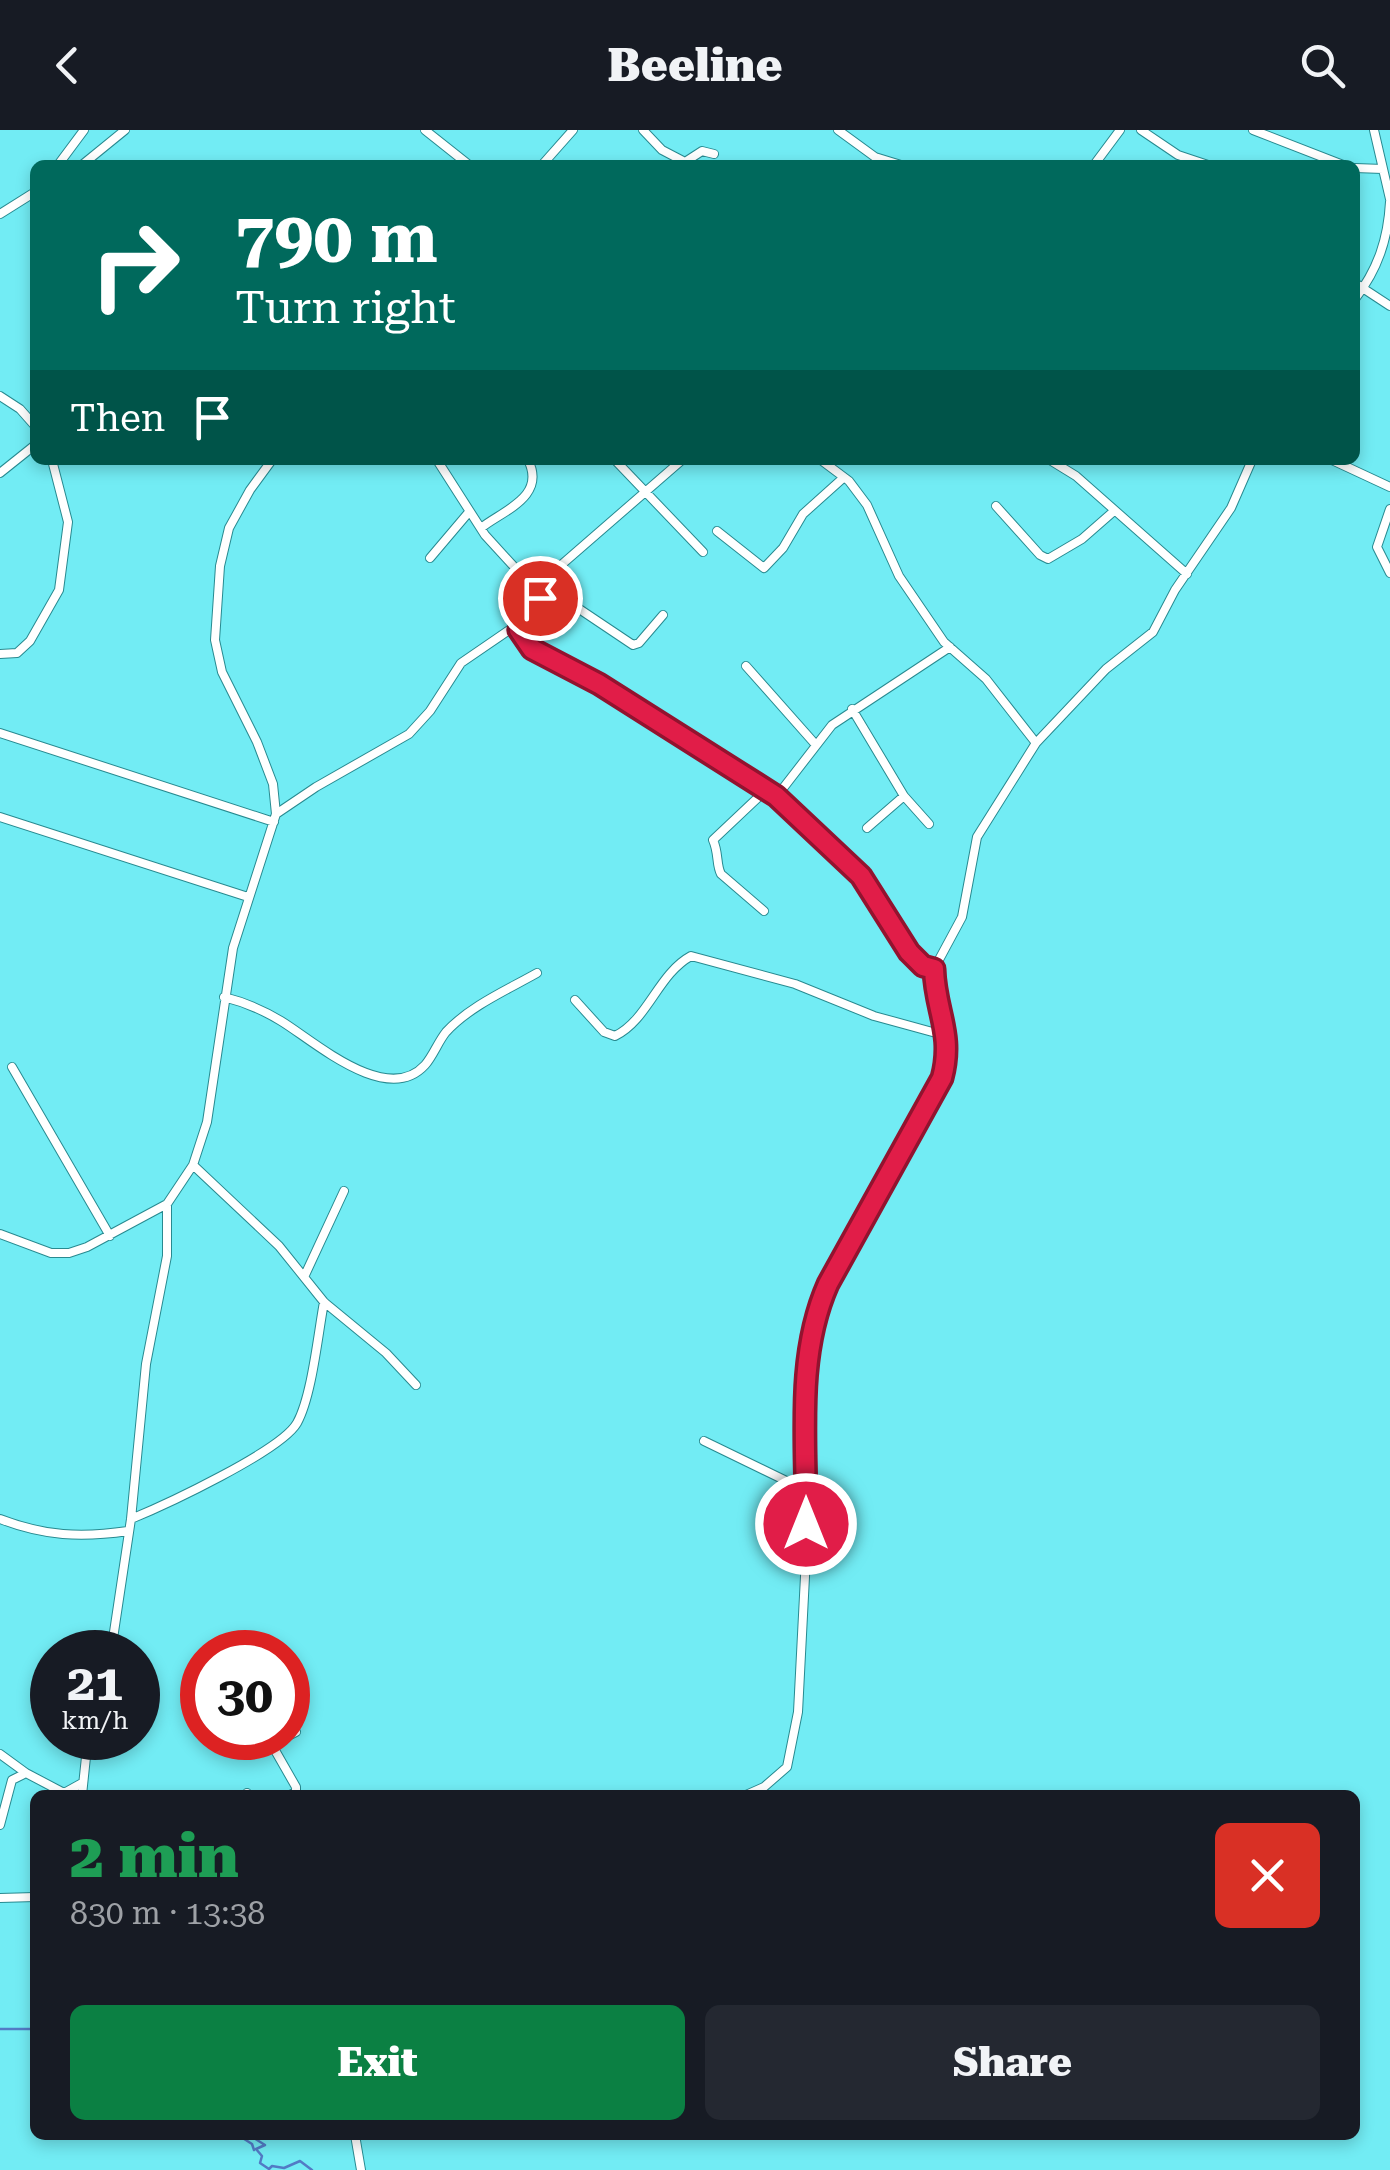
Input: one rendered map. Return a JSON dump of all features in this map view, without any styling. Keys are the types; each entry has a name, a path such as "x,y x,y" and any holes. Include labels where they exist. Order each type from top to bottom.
{"street":[{"path":"88,160 125,130"},
{"path":"425,130 464,160"},
{"path":"549,160 573,130"},
{"path":"643,130 662,150 681,160"},
{"path":"838,130 873,160"},
{"path":"1098,160 1120,130"},
{"path":"1141,130 1178,155 1193,160"},
{"path":"1253,130 1330,160"},
{"path":"1360,285 1378,264 1390,200 1374,130"},
{"path":"61,160 81,131"},
{"path":"688,160 702,151 714,154"},
{"path":"1360,168 1383,169"},
{"path":"0,214 30,195"},
{"path":"1360,287 1390,306"},
{"path":"0,396 30,420"},
{"path":"0,473 30,449"},
{"path":"0,654 17,653 30,642 59,590 68,522 53,465"},
{"path":"0,1234 51,1253 69,1253 110,1236 167,1204 193,1166 206,1122 233,948 275,818 276,795 257,742 222,672 215,640 220,566 229,528 268,465"},
{"path":"440,465 481,528 528,582 546,586 633,644 640,644 664,614"},
{"path":"481,528 505,516 532,484 531,465"},
{"path":"620,465 703,552"},
{"path":"519,630 560,566 676,465"},
{"path":"827,465 856,488 899,576 950,648 986,679 1036,743"},
{"path":"716,531 764,568 783,548 803,514 838,475 842,465"},
{"path":"1058,465 1076,476 1186,574"},
{"path":"754,1790 780,1774 790,1757 803,1674 807,1387 813,1317 936,1090 948,1053 948,1036 934,969 962,917 978,837 1036,743 1106,669 1153,632 1231,508 1250,465"},
{"path":"1343,465 1390,487"},
{"path":"996,506 1040,555 1048,558 1082,538 1114,510"},
{"path":"1390,508 1377,547 1390,574"},
{"path":"430,558 469,512"},
{"path":"275,818 296,800 409,734 430,711 461,663 512,628 519,630 532,649 599,684 776,796 861,876 909,952 923,966 934,969"},
{"path":"776,796 832,725 950,648"},
{"path":"746,666 816,745"},
{"path":"852,709 904,796 929,824"},
{"path":"0,733 275,818"},
{"path":"764,911 721,874 720,856 713,840 766,790"},
{"path":"276,795 296,800"},
{"path":"868,828 904,796"},
{"path":"0,817 248,897"},
{"path":"575,1000 604,1032 615,1036 626,1030 666,979 691,956 795,984 874,1016 948,1036"},
{"path":"224,998 268,1014 330,1057 384,1080 411,1074 426,1065 448,1030 490,999 537,973"},
{"path":"12,1067 110,1236"},
{"path":"193,1166 256,1222 324,1302 386,1353 416,1385"},
{"path":"304,1275 344,1191"},
{"path":"114,1630 131,1519 146,1364 167,1256 167,1204"},
{"path":"131,1519 174,1501 276,1446 291,1431 304,1405 324,1302"},
{"path":"704,1441 806,1491"},
{"path":"0,1519 46,1534 84,1538 128,1532"},
{"path":"0,1754 59,1790"},
{"path":"82,1790 85,1760"},
{"path":"281,1760 296,1790"},
{"path":"0,1824 12,1780 26,1772"},
{"path":"69,1790 82,1782"},
{"path":"0,1898 30,1897"},
{"path":"357,2140 361,2170"}],"waterway":[{"path":"0,2029 30,2029"},
{"path":"246,2140 254,2150"},
{"path":"257,2140 265,2145 256,2149 262,2156 260,2163 269,2169 300,2161 312,2170"}],"route":[{"path":"540,598 519,630 532,649 599,684 776,796 861,876 915,960 934,969 948,1036 942,1078 813,1317 807,1387 806,1524"}]}
